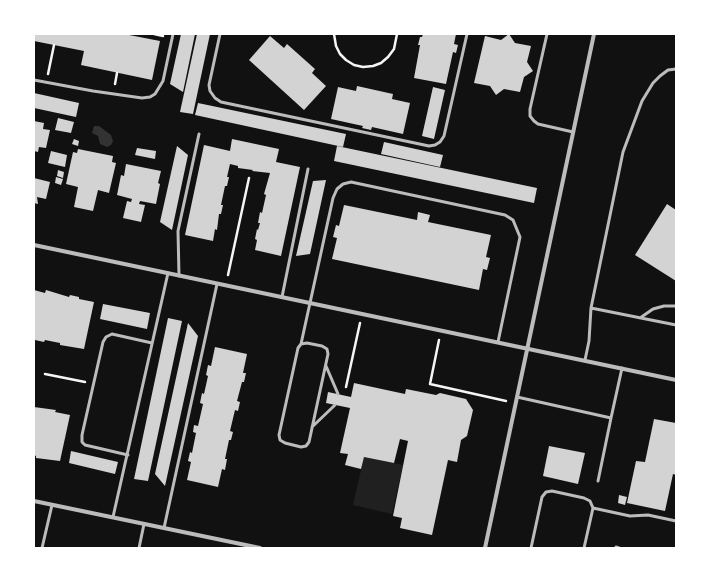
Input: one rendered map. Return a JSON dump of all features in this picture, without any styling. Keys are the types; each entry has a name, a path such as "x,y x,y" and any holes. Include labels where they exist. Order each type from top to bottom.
{"street":[{"path":"485,548 594,34"},
{"path":"34,245 676,380"},
{"path":"34,501 244,546 260,548"}],"lane":[{"path":"34,80 92,91 142,98 150,97 156,94 163,81 173,34"},
{"path":"220,34 209,85 210,92 221,102 428,146 435,145 440,142 444,136 467,34"},
{"path":"547,34 530,109 530,116 538,124 573,132"},
{"path":"585,360 589,341 591,308 623,152 642,101 653,83 668,70 676,69"},
{"path":"178,276 178,231 198,134"},
{"path":"282,297 308,169"},
{"path":"302,344 333,198 337,189 343,184 351,182 505,215 513,220 520,237 498,342"},
{"path":"113,517 168,273"},
{"path":"164,528 217,284"},
{"path":"640,318 653,309 664,306 676,306"},
{"path":"591,308 676,325"},
{"path":"128,455 85,445 82,442 82,435 103,342 106,337 112,334 152,343"},
{"path":"307,342 327,349 328,354 325,366 309,442 306,446 301,447 285,443 280,440 279,435 298,348 307,342"},
{"path":"325,366 338,394"},
{"path":"598,481 622,368"},
{"path":"517,397 611,418"},
{"path":"312,427 335,405"},
{"path":"531,548 542,497 546,492 552,491 584,498 590,501 593,508 584,548"},
{"path":"42,548 52,505"},
{"path":"593,508 630,516 648,516 676,521"},
{"path":"139,548 144,524"}],"path":[{"path":"334,34 336,46 340,54 346,60 363,67 381,63 388,57 394,49 397,34"},
{"path":"47,82 54,45"},
{"path":"225,286 248,178"},
{"path":"346,388 362,314"},
{"path":"441,330 430,384 516,404"},
{"path":"45,374 94,384"}],"shaded area":[{"path":"94,126 99,126 111,135 113,141 111,145 107,147 100,144 98,136 92,133"},
{"path":"364,457 403,465 392,514 353,505"}],"building":[{"path":"34,34 124,34 160,41 152,80 81,65 84,51 34,41"},
{"path":"181,34 195,34 183,92 170,84"},
{"path":"197,34 210,34 193,114 180,112"},
{"path":"423,34 456,34 454,44 458,45 456,53 453,52 446,84 414,78 420,45 418,45 420,37 422,37"},
{"path":"509,34 515,43 531,46 527,62 533,71 524,77 520,92 504,89 496,95 490,86 474,83 485,36 501,40"},
{"path":"270,36 284,48 287,44 315,69 312,73 326,86 304,110 249,60"},
{"path":"357,86 393,94 392,99 410,103 403,134 372,127 371,130 362,128 363,126 331,119 338,87 356,91"},
{"path":"433,87 445,90 434,139 422,136"},
{"path":"34,93 79,103 76,117 34,108"},
{"path":"198,103 346,134 343,147 195,115"},
{"path":"58,118 74,122 71,133 55,130"},
{"path":"34,121 44,123 43,129 50,130 46,148 39,147 38,152 34,151"},
{"path":"74,139 79,141 78,146 72,144"},
{"path":"232,139 279,149 276,162 300,167 281,256 255,250 257,240 255,239 260,223 258,223 260,212 262,213 266,195 264,194 270,173 238,168 238,166 230,164 227,177 229,177 227,186 225,186 221,205 223,205 221,214 219,214 217,230 215,229 213,241 185,235 204,145 230,151"},
{"path":"384,142 443,155 440,167 381,154"},
{"path":"177,146 188,155 172,230 160,222"},
{"path":"337,146 537,188 534,203 334,161"},
{"path":"137,148 156,151 155,159 135,155"},
{"path":"78,149 113,156 112,162 116,163 109,193 98,190 93,211 74,207 78,187 66,184 73,152 77,153"},
{"path":"51,151 67,155 65,167 48,163"},
{"path":"126,164 161,171 156,204 140,201 139,204 145,205 141,222 123,218 127,201 131,202 132,199 117,195 121,175 124,176"},
{"path":"58,170 64,172 63,178 57,176"},
{"path":"56,177 63,179 61,185 55,183"},
{"path":"34,178 50,182 46,199 37,197 38,204 34,203"},
{"path":"326,180 310,254 296,256 313,181"},
{"path":"667,204 676,210 676,281 635,255"},
{"path":"344,205 417,220 418,212 430,215 428,222 491,235 486,257 490,258 487,270 483,269 479,290 332,259 337,238 333,237 336,225 339,226"},
{"path":"34,290 45,293 46,290 69,297 70,295 79,297 79,299 94,302 84,349 60,345 60,343 45,340 44,342 35,340"},
{"path":"103,304 150,313 147,329 100,319"},
{"path":"168,318 182,321 148,481 134,479"},
{"path":"188,323 198,336 165,486 155,474"},
{"path":"215,347 247,354 243,373 246,373 237,401 240,402 238,411 235,410 230,431 233,432 231,440 229,440 225,459 227,459 225,470 222,469 218,487 187,480 191,462 188,461 190,452 192,453 196,433 193,432 194,425 198,426 203,404 200,403 202,393 204,394 208,376 206,375 208,365 211,366"},
{"path":"354,383 405,394 406,389 436,395 440,393 466,399 473,410 467,436 461,440 457,462 448,460 432,535 400,528 402,518 393,516 408,441 400,439 394,463 364,457 361,469 345,465 348,454 340,453 350,408 326,403 328,392 351,397"},
{"path":"34,407 56,410 55,412 70,415 60,461 36,458 34,455"},
{"path":"654,419 676,423 676,475 673,474 665,511 627,503 636,461 645,462"},
{"path":"549,446 585,453 578,484 543,476"},
{"path":"71,451 118,462 115,474 69,463"},
{"path":"619,495 627,497 625,505 618,503"}]}
